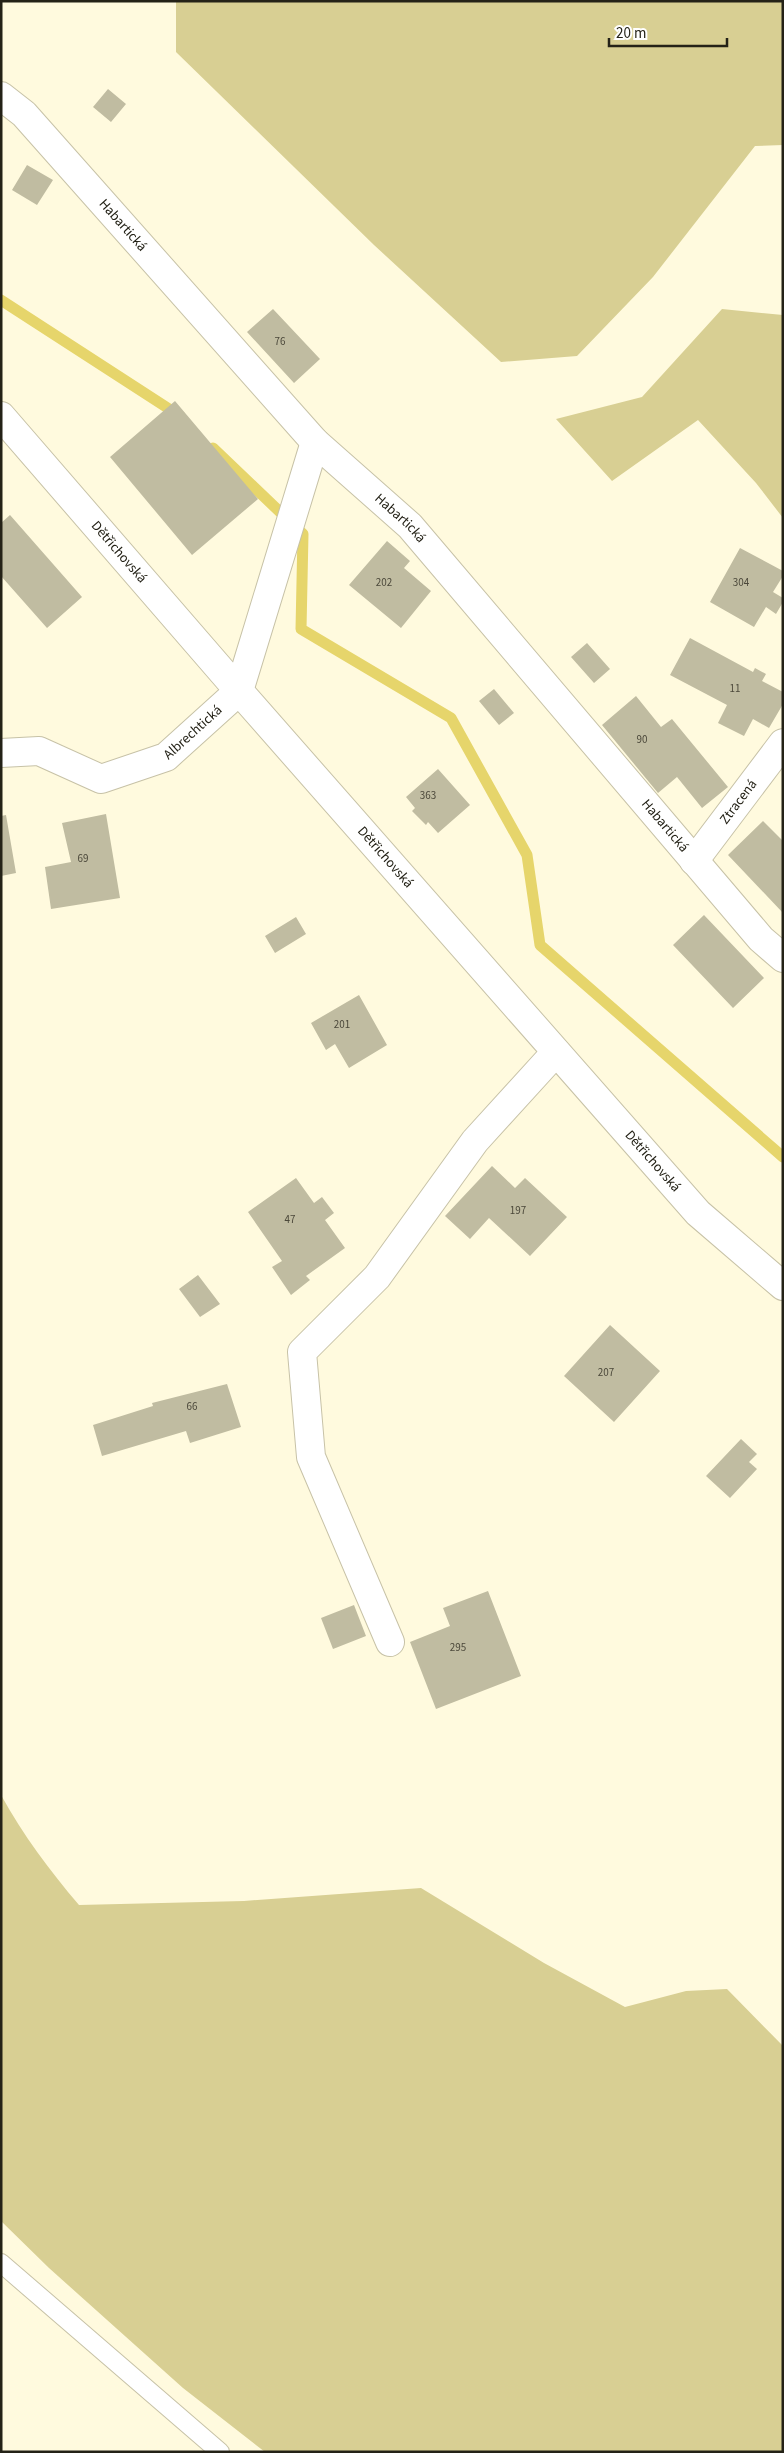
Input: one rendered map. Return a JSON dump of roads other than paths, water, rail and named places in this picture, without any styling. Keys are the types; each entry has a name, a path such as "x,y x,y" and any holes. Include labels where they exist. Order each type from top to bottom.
{"street":[{"name":"Habartická","path":"1,96 24,114 315,442 410,526 761,939 783,958"},
{"name":"Dětřichovská","path":"1,416 239,691 698,1213 783,1286"},
{"path":"239,691 315,442"},
{"name":"Albrechtická","path":"1,752 39,751 101,779 166,757 239,691"},
{"name":"Ztracená","path":"694,861 783,743"},
{"path":"390,1642 311,1458 302,1352 377,1277 475,1141 556,1052"}],"lane":[{"path":"1,2263 220,2452"}],"waterway":[{"path":"1,300 180,416"},
{"path":"213,448 303,534 301,629 451,718 527,855 540,945 783,1157"}]}
